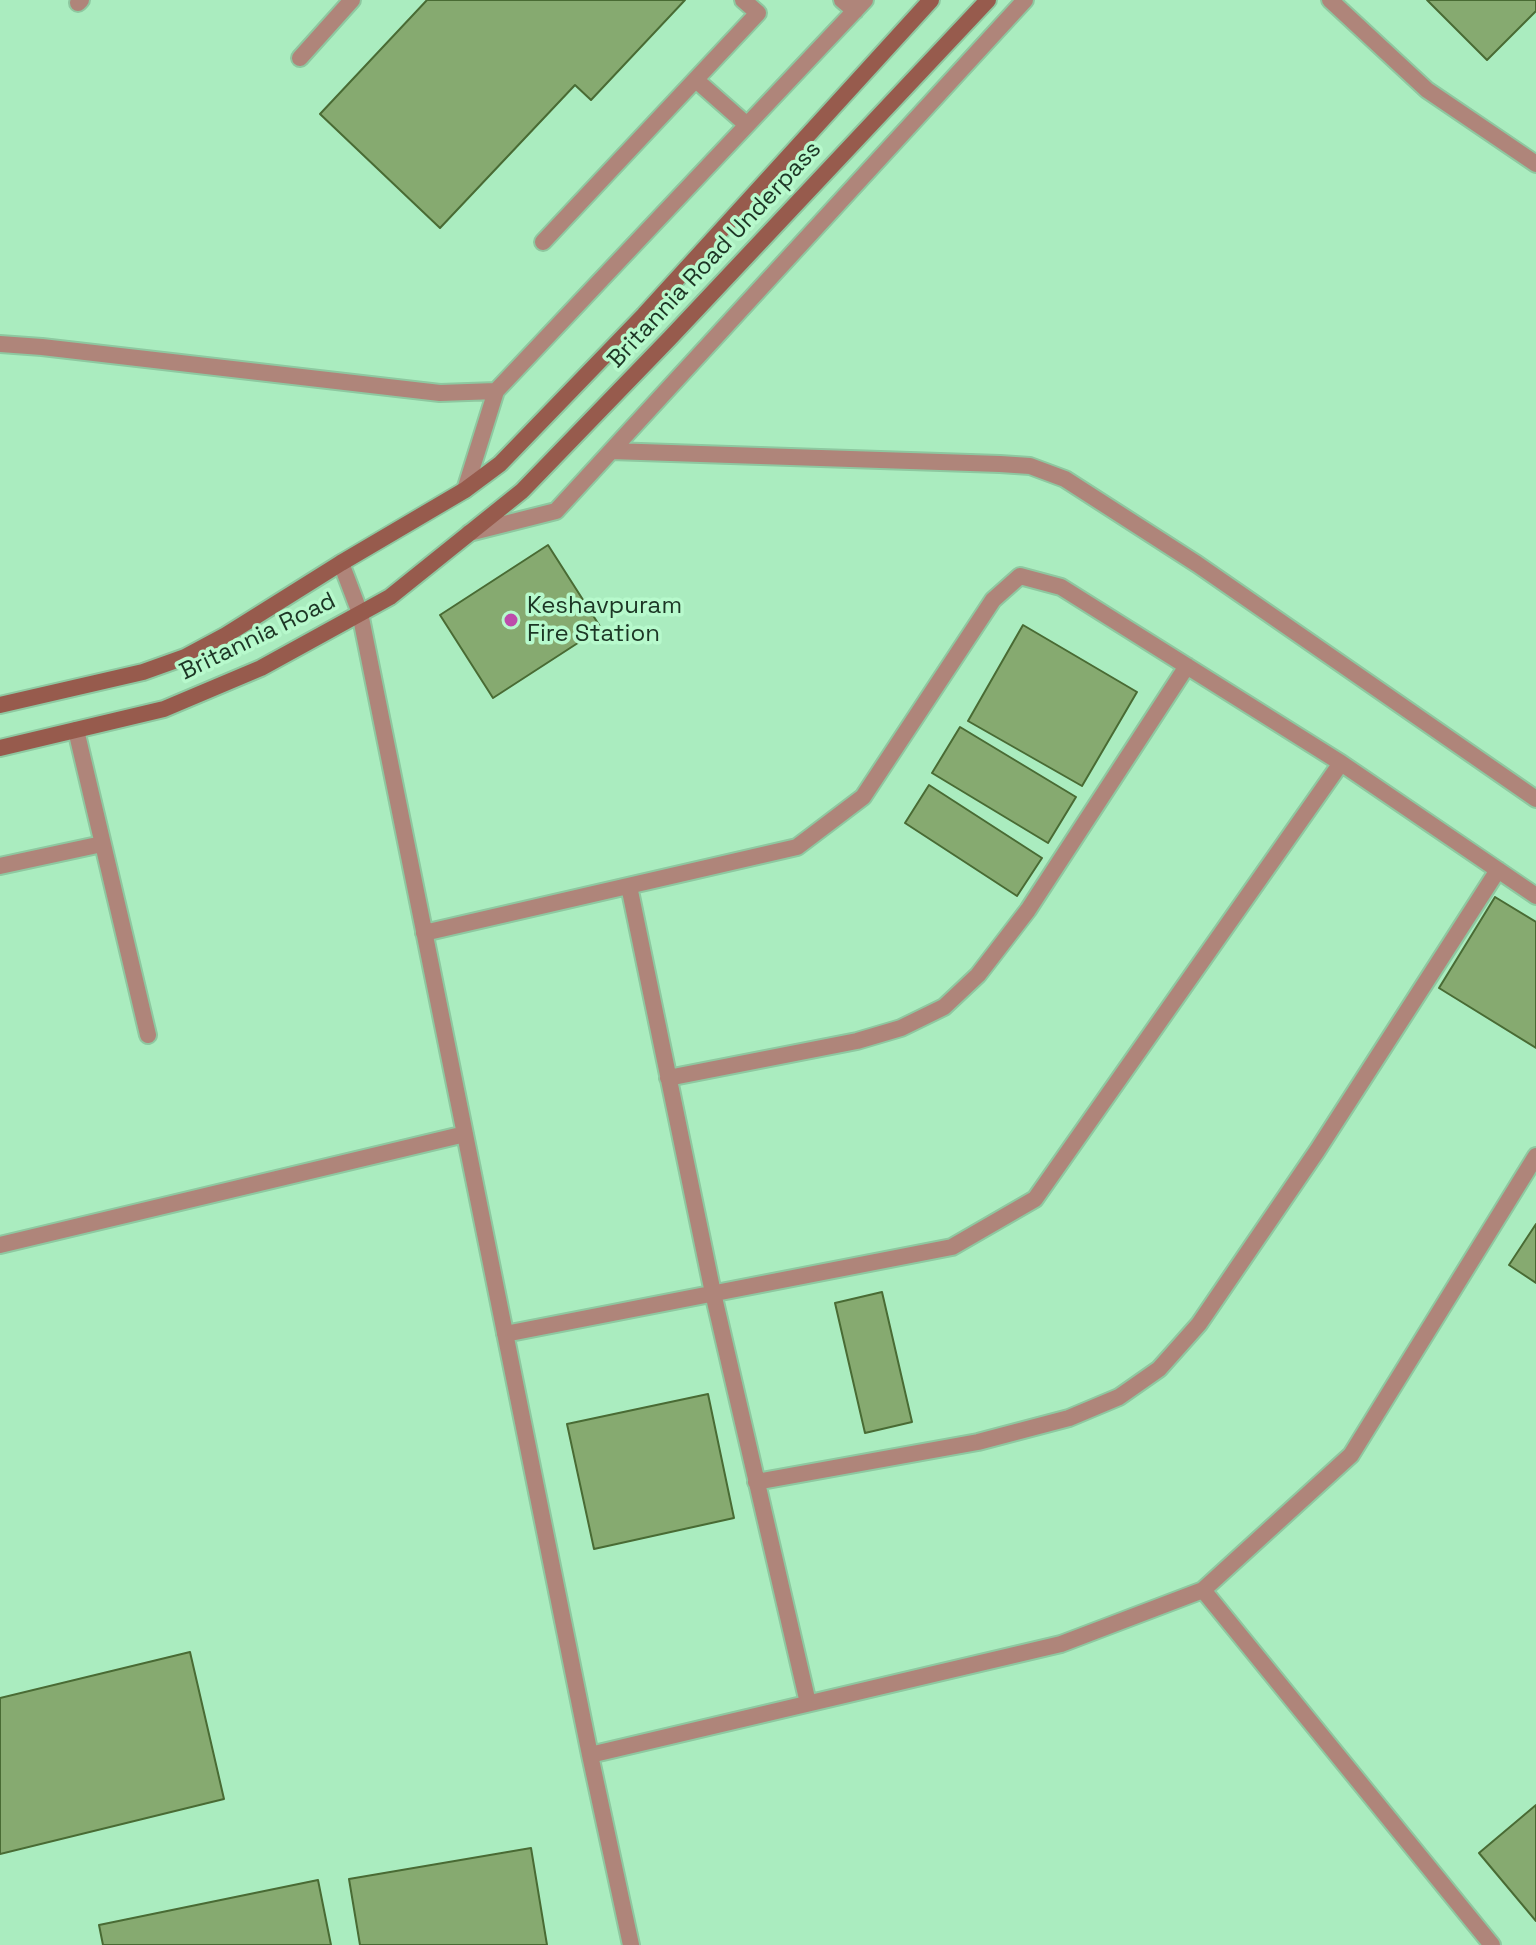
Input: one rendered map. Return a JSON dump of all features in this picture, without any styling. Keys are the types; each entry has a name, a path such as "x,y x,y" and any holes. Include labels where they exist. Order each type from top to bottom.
{"main road":[{"name":"Britannia Road Underpass","path":"465,490 500,464 644,315 931,0"},
{"name":"Britannia Road Underpass","path":"469,533 533,480 988,0"},
{"name":"Britannia Road","path":"0,705 143,672 185,657 465,490"},
{"name":"Britannia Road","path":"0,748 164,709 261,668 390,597 469,533"}],"lane":[{"path":"300,58 352,0"},
{"path":"543,242 758,13 743,0"},
{"path":"469,533 556,511 1025,0"},
{"path":"1330,0 1427,90 1536,164"},
{"path":"465,490 496,391 747,125 854,4"},
{"path":"696,80 747,125"},
{"path":"0,344 440,393 496,391"},
{"path":"611,451 1000,464 1030,466 1065,479 1197,564 1536,799"},
{"path":"341,563 360,613 631,1945"},
{"path":"424,933 797,847 863,797 993,600 1020,576 1061,587 1341,763 1536,896"},
{"path":"668,1078 857,1041 901,1028 944,1007 978,975 1028,910 1187,666"},
{"path":"76,730 148,1035"},
{"path":"505,1334 952,1247 1035,1199 1341,763"},
{"path":"0,866 102,844"},
{"path":"756,1482 978,1442 1069,1418 1119,1397 1159,1369 1199,1324 1233,1275 1498,870"},
{"path":"629,886 713,1293 808,1703"},
{"path":"0,1245 465,1134"},
{"path":"590,1755 1061,1644 1203,1590 1351,1455 1536,1156"},
{"path":"1203,1590 1492,1945"}],"building":[{"path":"427,0 685,0 591,100 575,85 440,228 320,114"},
{"path":"1427,0 1536,0 1536,11 1487,60"},
{"path":"548,545 601,628 493,698 440,615"},
{"path":"1023,625 1137,692 1082,786 968,721"},
{"path":"960,727 1076,797 1048,843 932,773"},
{"path":"929,785 1042,858 1017,896 905,823"},
{"path":"1495,897 1536,922 1536,1048 1439,988"},
{"path":"1536,1224 1536,1283 1509,1265"},
{"path":"882,1292 912,1422 865,1433 835,1303"},
{"path":"708,1394 734,1518 594,1549 567,1424"},
{"path":"190,1652 224,1799 0,1854 0,1698"},
{"path":"1536,1805 1536,1921 1479,1853"},
{"path":"531,1848 547,1945 360,1945 349,1879"},
{"path":"318,1880 331,1945 103,1945 99,1925"}],"place":[{"name":"Keshavpuram Fire Station","path":"511,620"}]}
